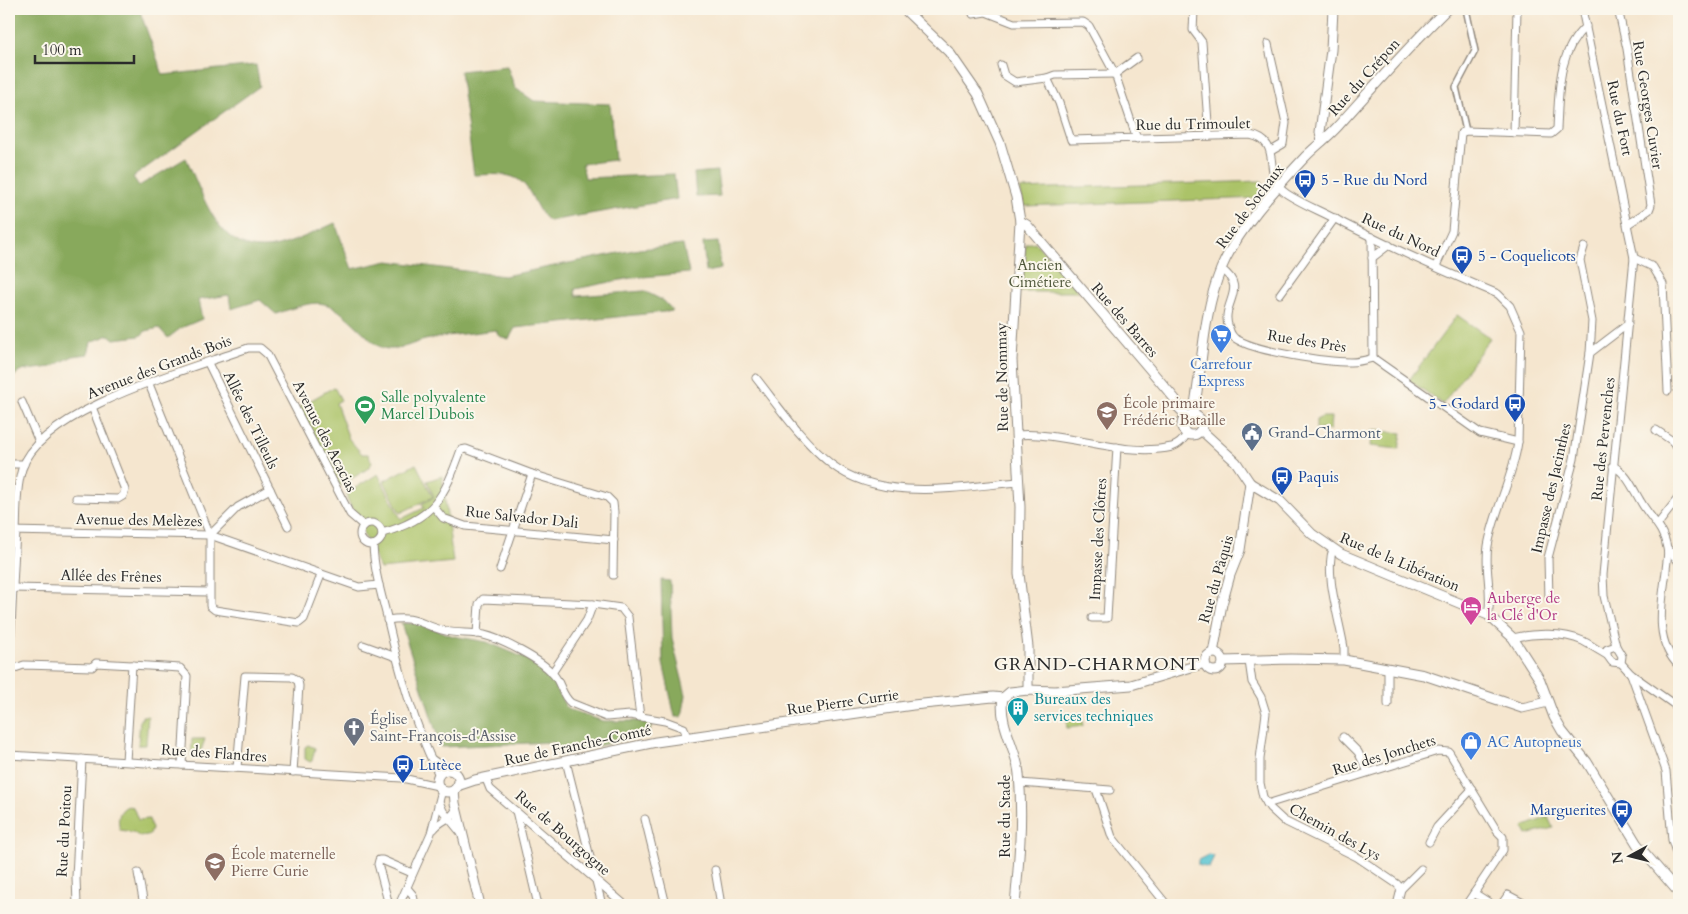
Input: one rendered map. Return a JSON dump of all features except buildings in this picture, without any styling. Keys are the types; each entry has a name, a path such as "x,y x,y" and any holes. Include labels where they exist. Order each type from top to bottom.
{"street":[{"name":"Rue de Nommay","path":"904,9 949,52 978,94 1000,142 1016,197 1020,221 1012,360 1017,435 1020,574 1028,647 1028,690"},
{"path":"1322,141 1320,132 1331,50 1333,9"},
{"name":"Rue du Crépon","path":"1322,141 1336,128 1394,62 1447,9"},
{"path":"1466,9 1475,51 1456,87 1466,130"},
{"path":"1514,133 1517,9"},
{"name":"Rue du Fort","path":"1582,9 1630,234"},
{"name":"Rue Georges Cuvier","path":"1618,9 1651,205 1649,210 1628,224"},
{"path":"1194,11 1193,30 1202,42 1209,136"},
{"path":"973,14 986,12 1014,22 1083,22 1089,26 1115,74 1137,139"},
{"path":"1436,266 1452,231 1461,133 1466,130 1551,134 1558,129 1559,82 1562,66 1572,42 1586,26"},
{"path":"1268,44 1286,123 1283,144 1271,151 1274,180 1278,188"},
{"path":"1001,64 1004,75 1015,82 1055,76 1115,74 1138,58"},
{"name":"Rue du Trimoulet","path":"1048,78 1059,103 1071,140 1258,136 1268,145 1271,151"},
{"name":"Rue de Sochaux","path":"1190,415 1209,309 1221,269 1231,249 1278,188 1322,141"},
{"name":"Rue du Nord","path":"1278,188 1298,201 1372,237 1498,294 1510,306 1521,331 1518,442"},
{"path":"1280,294 1335,218"},
{"name":"Rue des Barres","path":"1020,221 1027,225 1148,367 1175,399 1178,407 1190,415"},
{"name":"Rue des Pervenches","path":"1621,663 1622,656 1616,646 1604,596 1603,575 1634,258 1630,234"},
{"path":"1372,237 1373,358 1480,433 1518,442 1516,459 1488,546 1487,585 1490,605 1488,615"},
{"path":"1372,258 1389,245"},
{"name":"Impasse des Jacinthes","path":"1549,600 1548,558 1574,459 1590,353 1592,321 1580,260 1584,247"},
{"path":"1634,258 1653,267 1662,284 1668,391"},
{"name":"Rue des Près","path":"1221,269 1230,276 1234,285 1227,320 1228,328 1236,340 1257,347 1322,360 1350,362 1373,358"},
{"path":"1590,353 1628,324"},
{"name":"Avenue des Grands Bois","path":"9,662 12,531 24,464 39,442 49,433 92,407 149,384 255,347 267,354"},
{"name":"Avenue des Acacias","path":"267,354 350,514 364,526"},
{"name":"Allée des Tilleuls","path":"208,363 288,526"},
{"path":"756,378 809,442 832,465 853,477 887,487 918,490 1018,482"},
{"path":"149,384 210,534 210,606 215,610 299,623 304,619 321,575"},
{"path":"22,402 39,442"},
{"path":"76,498 118,499 123,496 125,490 92,407"},
{"path":"1186,434 1182,428 1183,420 1190,415 1200,419 1201,430 1221,446 1236,462 1250,483"},
{"path":"1017,435 1032,434 1117,447 1174,446 1186,434 1197,434 1201,430"},
{"path":"1656,430 1671,440 1679,449"},
{"name":"Impasse des Clôtres","path":"1092,618 1107,618 1117,447"},
{"path":"382,534 405,525 434,507 447,488 461,450 466,449 532,474 607,497 613,503 613,575"},
{"path":"9,464 24,464"},
{"path":"1613,466 1622,470 1647,512 1658,524 1668,549 1679,562"},
{"path":"500,568 532,474"},
{"name":"Rue de la Libération","path":"1250,483 1280,501 1312,534 1333,549 1488,615 1513,638 1540,680 1562,731 1587,762 1637,844 1679,894"},
{"name":"Rue du Pâquis","path":"1213,653 1222,604 1230,575 1240,550 1250,483"},
{"name":"Allée des Tilleuls","path":"210,534 238,507 270,489"},
{"path":"1658,524 1679,496"},
{"name":"Rue Salvador Dali","path":"434,507 443,518 452,522 512,532 614,540"},
{"path":"369,523 375,524 380,528 382,534 381,540 374,545 362,540 360,532 369,523"},
{"name":"Avenue des Melèzes","path":"12,531 210,534 359,587 379,585"},
{"path":"374,545 374,565 396,657 439,782 440,803 431,833"},
{"path":"1333,549 1330,557 1331,575 1344,648 1344,660"},
{"path":"1668,549 1660,622 1666,648 1679,666"},
{"name":"Allée des Frênes","path":"12,588 209,592"},
{"path":"477,634 479,604 483,599 593,604 621,608 628,617 640,716"},
{"path":"552,672 587,620 593,604"},
{"path":"387,620 417,619 444,631 488,636 525,655 552,672 566,699 571,703 606,717 630,715 665,721 684,728 686,738"},
{"path":"1513,638 1526,635 1568,636 1583,641 1607,656 1612,662 1621,663 1631,674 1679,708"},
{"path":"363,645 396,657"},
{"path":"1607,656 1607,649 1616,646"},
{"path":"1213,653 1221,657 1223,662 1221,667 1212,671 1205,663 1209,654 1213,653"},
{"path":"1223,662 1291,659 1344,660 1424,675 1522,708 1548,702"},
{"name":"Chemin des Lys","path":"1249,662 1252,682 1261,697 1266,713 1260,783 1268,804 1284,822 1357,857 1397,884 1400,889"},
{"path":"9,670 24,665 92,667 96,663 180,668 187,676 182,765"},
{"name":"Rue Pierre Currie","path":"686,738 913,705 993,697 1003,698 1010,692 1125,686 1205,663"},
{"path":"126,762 132,665"},
{"path":"1388,668 1388,704"},
{"path":"1631,674 1666,771 1672,840 1679,862"},
{"path":"237,768 243,680 248,675 292,677 298,681 299,686 293,772"},
{"name":"Rue du Stade","path":"1003,698 1004,720 1018,764 1020,783 1021,815 1015,905"},
{"path":"1343,737 1358,752 1368,772"},
{"name":"Rue de Franche-Comté","path":"439,782 456,784 486,779 566,761 686,738"},
{"name":"Rue des Jonchets","path":"1268,804 1364,776 1368,772 1445,750 1449,752 1497,831 1503,837 1503,850 1466,905"},
{"name":"Rue des Flandres","path":"9,755 439,782"},
{"path":"430,758 447,770 454,772 457,808 480,905"},
{"name":"Rue du Poitou","path":"77,905 76,877 82,759"},
{"path":"566,761 602,905"},
{"path":"439,782 447,770"},
{"name":"Rue de Bourgogne","path":"486,779 490,788 625,905"},
{"path":"1020,783 1110,790"},
{"path":"1096,789 1112,837 1167,905"},
{"path":"1429,842 1437,827 1472,790"},
{"path":"440,803 448,819 454,823 463,837"},
{"path":"399,905 431,833 437,824 448,819 457,808"},
{"path":"516,811 538,905"},
{"path":"645,819 666,905"},
{"path":"389,905 378,864 379,860 412,873"},
{"path":"1396,905 1400,889 1421,869"},
{"path":"714,870 721,905"},
{"path":"138,873 144,905"},
{"path":"407,888 412,895 415,905"},
{"path":"1474,893 1492,905"},
{"path":"1501,905 1508,895 1527,905"}],"green space":[{"path":"9,9 139,9 163,75 256,65 260,86 133,177 139,186 186,158 208,208 217,223 228,235 242,244 258,248 278,246 300,239 335,223 352,269 388,261 504,276 639,249 683,245 689,273 631,278 575,289 576,296 644,291 664,301 673,311 515,328 509,339 499,336 496,330 434,338 388,349 376,344 343,314 326,304 306,305 276,314 260,300 231,309 229,295 198,300 202,319 181,328 168,338 159,328 146,331 140,336 114,339 109,335 91,342 88,354 73,356 52,367 19,371 9,383"},
{"path":"507,66 515,88 534,101 610,104 615,160 582,164 585,178 674,174 677,199 549,221 539,210 529,191 520,180 504,175 474,175 460,71"},
{"path":"717,171 720,196 696,197 694,173"},
{"path":"1262,181 1263,198 1024,206 1020,189"},
{"path":"718,242 721,269 706,272 703,243"},
{"name":"Ancien Cimétiere","path":"1035,242 1079,292 1020,292 1026,244"},
{"path":"1457,315 1490,338 1443,404 1409,380"},
{"path":"334,387 341,400 336,403 349,439 362,454 368,454 372,463 367,469 340,486 299,407"},
{"path":"1322,417 1331,417 1330,430 1316,429 1316,420"},
{"path":"1372,430 1402,433 1399,449 1370,446"},
{"path":"416,464 433,497 400,513 384,481"},
{"path":"378,474 401,519 424,508 422,504 434,497 427,481 442,476 453,562 380,569 347,498 347,493"},
{"path":"661,580 670,581 672,639 686,695 682,717 675,717 663,663"},
{"path":"401,623 422,624 453,636 487,642 527,659 550,676 567,709 603,721 653,721 649,734 563,754 553,742 441,747"},
{"path":"142,716 148,716 146,745 138,745 140,719 142,719"},
{"path":"1081,717 1083,726 1067,728 1066,719"},
{"path":"192,739 205,739 199,756 191,756"},
{"path":"308,745 315,748 312,761 310,762 305,759 305,747"},
{"path":"128,806 133,807 138,820 149,819 152,829 150,834 140,837 133,832 120,830 120,813"},
{"path":"1548,817 1553,828 1527,835 1523,827"}],"water":[{"path":"1208,855 1214,856 1209,868 1198,865 1198,860"}],"place":[{"name":"5 - Rue du Nord","path":"1305,199"},
{"name":"5 - Coquelicots","path":"1462,275"},
{"name":"Carrefour Express","path":"1221,354"},
{"name":"5 - Godard","path":"1515,423"},
{"name":"Salle polyvalente Marcel Dubois","path":"365,425"},
{"name":"École primaire Frédéric Bataille","path":"1107,431"},
{"name":"Grand-Charmont","path":"1252,452"},
{"name":"Paquis","path":"1282,496"},
{"name":"Auberge de la Clé d'Or","path":"1471,626"},
{"name":"Bureaux des services techniques","path":"1018,727"},
{"name":"Église Saint-François-d'Assise","path":"354,747"},
{"name":"AC Autopneus","path":"1471,761"},
{"name":"Lutèce","path":"403,784"},
{"name":"Marguerites","path":"1622,829"},
{"name":"École maternelle Pierre Curie","path":"215,882"}],"district":[{"name":"GRAND-CHARMONT","path":"1097,664"}]}
